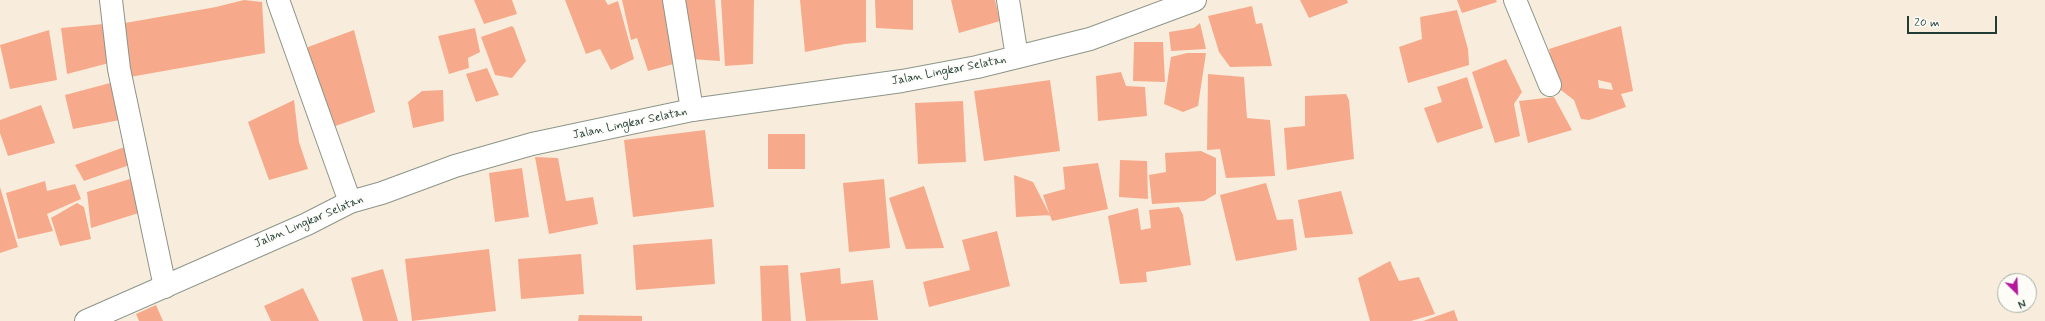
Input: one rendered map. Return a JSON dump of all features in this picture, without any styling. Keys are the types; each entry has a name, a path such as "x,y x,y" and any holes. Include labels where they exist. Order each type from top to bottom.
{"street":[{"path":"111,0 119,69 165,287"},
{"path":"278,0 350,202"},
{"path":"674,0 692,110"},
{"path":"1008,0 1017,58"},
{"path":"1515,0 1550,85"},
{"name":"Jalan Lingkar Selatan","path":"86,321 165,287 240,252 307,224 350,202 382,193 454,166 532,144 692,110 902,81 977,67 1090,39 1191,1"}],"building":[{"path":"244,0 262,2 265,53 130,77 125,23 216,7"},
{"path":"474,0 512,0 517,14 484,24"},
{"path":"565,0 605,0 608,5 618,1 634,59 611,70 600,49 586,54"},
{"path":"622,0 669,0 681,62 648,71 637,38 631,40"},
{"path":"682,0 715,0 720,61 690,59"},
{"path":"721,0 754,0 753,64 725,66"},
{"path":"800,0 866,0 866,42 845,44 805,52"},
{"path":"875,0 913,0 913,30 876,28"},
{"path":"951,0 995,0 1000,21 959,33"},
{"path":"1300,0 1347,0 1348,3 1309,18"},
{"path":"1457,0 1496,0 1497,2 1462,13"},
{"path":"1252,6 1256,24 1262,23 1272,66 1230,67 1219,52 1208,16"},
{"path":"1457,10 1468,49 1469,65 1408,83 1399,47 1422,39 1420,17"},
{"path":"1200,23 1206,49 1171,51 1169,32 1194,28"},
{"path":"104,24 109,63 67,74 61,28"},
{"path":"512,26 526,61 512,78 495,75 481,37"},
{"path":"1621,26 1633,91 1621,94 1626,107 1589,120 1581,119 1574,100 1558,88 1549,49","holes":["1598,80 1611,83 1613,90 1599,88"]},
{"path":"475,28 480,52 468,58 469,68 449,74 438,36"},
{"path":"49,30 57,80 10,89 0,45"},
{"path":"354,30 375,112 327,129 305,68 308,47"},
{"path":"1134,42 1163,42 1165,82 1133,81"},
{"path":"1187,53 1206,53 1198,106 1183,112 1164,104 1171,57"},
{"path":"1506,59 1522,92 1514,104 1520,136 1495,143 1472,72"},
{"path":"487,68 499,95 476,102 466,74"},
{"path":"1121,72 1126,86 1145,87 1147,116 1098,121 1096,76"},
{"path":"1208,74 1244,77 1247,118 1270,120 1275,176 1226,178 1220,149 1207,150"},
{"path":"1467,77 1483,128 1437,143 1424,108 1442,102 1437,87"},
{"path":"1050,80 1060,151 984,161 974,91"},
{"path":"114,82 120,120 73,129 65,95"},
{"path":"443,90 444,121 413,128 408,102 422,91"},
{"path":"1346,94 1349,100 1354,159 1287,170 1284,128 1305,126 1305,96"},
{"path":"1554,97 1572,130 1528,143 1519,101"},
{"path":"294,100 299,142 308,169 269,180 248,122"},
{"path":"963,101 966,162 918,164 915,103"},
{"path":"41,105 55,143 8,156 0,133 0,120"},
{"path":"705,130 714,207 633,217 624,140"},
{"path":"768,134 805,134 805,169 768,169"},
{"path":"130,145 135,163 84,181 75,165"},
{"path":"1201,151 1216,158 1216,194 1204,201 1152,204 1149,175 1166,172 1165,153"},
{"path":"535,157 558,158 566,201 593,197 598,224 549,234"},
{"path":"1120,160 1147,161 1148,199 1119,197"},
{"path":"1098,163 1108,209 1052,221 1043,195 1065,189 1063,167"},
{"path":"522,168 529,217 495,222 489,173"},
{"path":"1014,175 1033,182 1050,215 1016,217"},
{"path":"130,179 142,212 91,228 87,192"},
{"path":"884,179 890,248 849,252 843,183"},
{"path":"45,181 47,191 75,184 81,199 47,214 53,231 18,239 6,193"},
{"path":"1266,183 1277,220 1293,219 1297,250 1236,261 1220,195"},
{"path":"924,186 944,248 906,249 889,198"},
{"path":"0,187 18,247 0,253"},
{"path":"1341,191 1353,234 1305,238 1298,200"},
{"path":"77,203 84,207 91,239 60,246 51,218"},
{"path":"1179,207 1183,215 1191,265 1146,272 1147,282 1120,284 1108,216 1138,208 1141,230 1151,228 1149,210"},
{"path":"997,231 1010,286 929,307 923,282 970,270 962,240"},
{"path":"712,239 715,284 636,290 633,245"},
{"path":"489,249 496,311 412,321 405,259"},
{"path":"581,254 584,294 521,299 518,259"},
{"path":"1390,261 1399,281 1419,277 1435,314 1411,321 1370,321 1358,278"},
{"path":"788,265 791,321 762,321 760,266"},
{"path":"840,268 841,284 873,280 878,320 806,321 800,273"},
{"path":"383,269 398,321 363,321 351,278"},
{"path":"303,288 319,321 271,321 264,306"},
{"path":"156,305 163,321 139,321 136,314"},
{"path":"1454,310 1458,321 1423,321"},
{"path":"579,315 642,316 642,321 578,321"}]}
